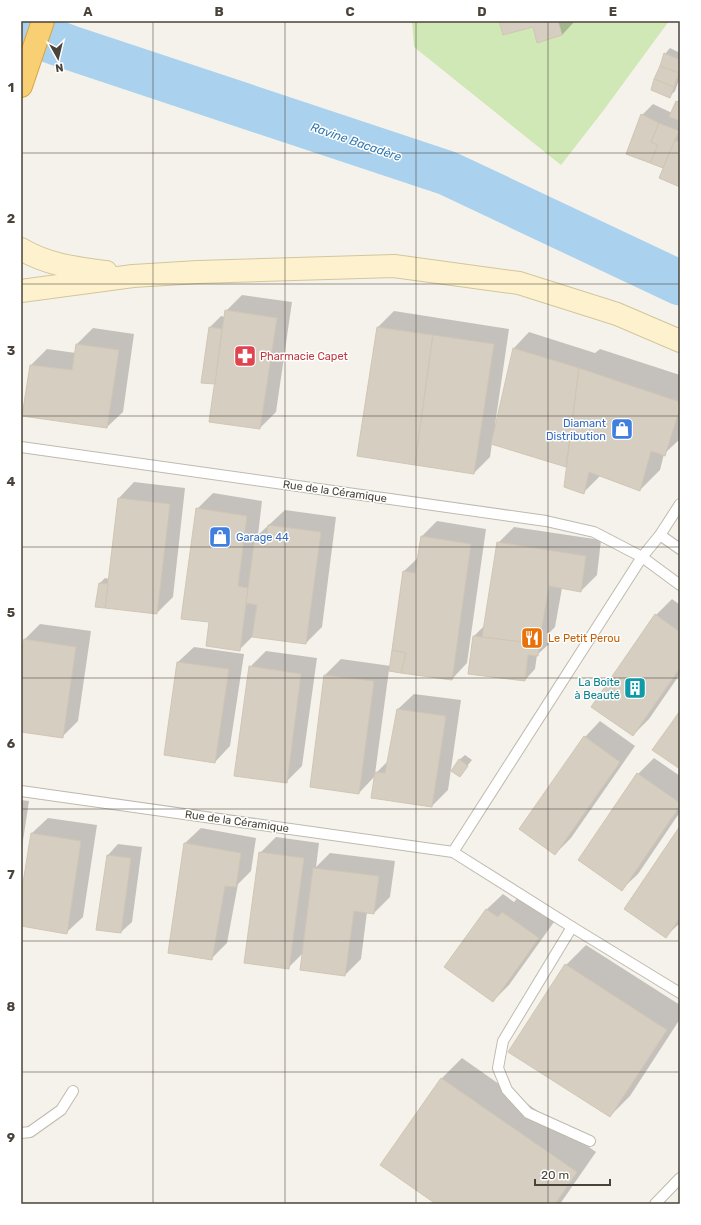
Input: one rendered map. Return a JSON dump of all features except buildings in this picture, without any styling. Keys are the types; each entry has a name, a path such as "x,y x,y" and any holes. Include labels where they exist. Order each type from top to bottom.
{"highway":[{"path":"21,86 43,21"}],"street":[{"path":"21,249 46,261 66,266 133,276"},
{"path":"21,291 133,276 198,272 394,266 519,283 617,314 680,341"}],"lane":[{"name":"Rue de la Céramique","path":"21,447 546,520 594,532 642,557 680,585"},
{"path":"680,504 660,534 642,557 453,852 680,993"},
{"path":"660,534 680,549"},
{"name":"Rue de la Céramique","path":"21,791 453,852"},
{"path":"572,927 504,1041 498,1068 507,1090 528,1112 590,1141"},
{"path":"21,1133 30,1132 61,1110 73,1091"},
{"path":"655,1204 680,1178"}],"green space":[{"path":"412,21 669,21 603,111 561,165 414,47"}],"waterway":[{"name":"Ravine Bacadère","path":"21,30 447,173 680,283"}],"place":[{"name":"Pharmacie Capet","path":"245,356"},
{"name":"Diamant Distribution","path":"622,429"},
{"name":"Garage 44","path":"220,537"},
{"name":"Le Petit Perou","path":"532,638"},
{"name":"La Boîte à Beauté","path":"635,688"}]}
